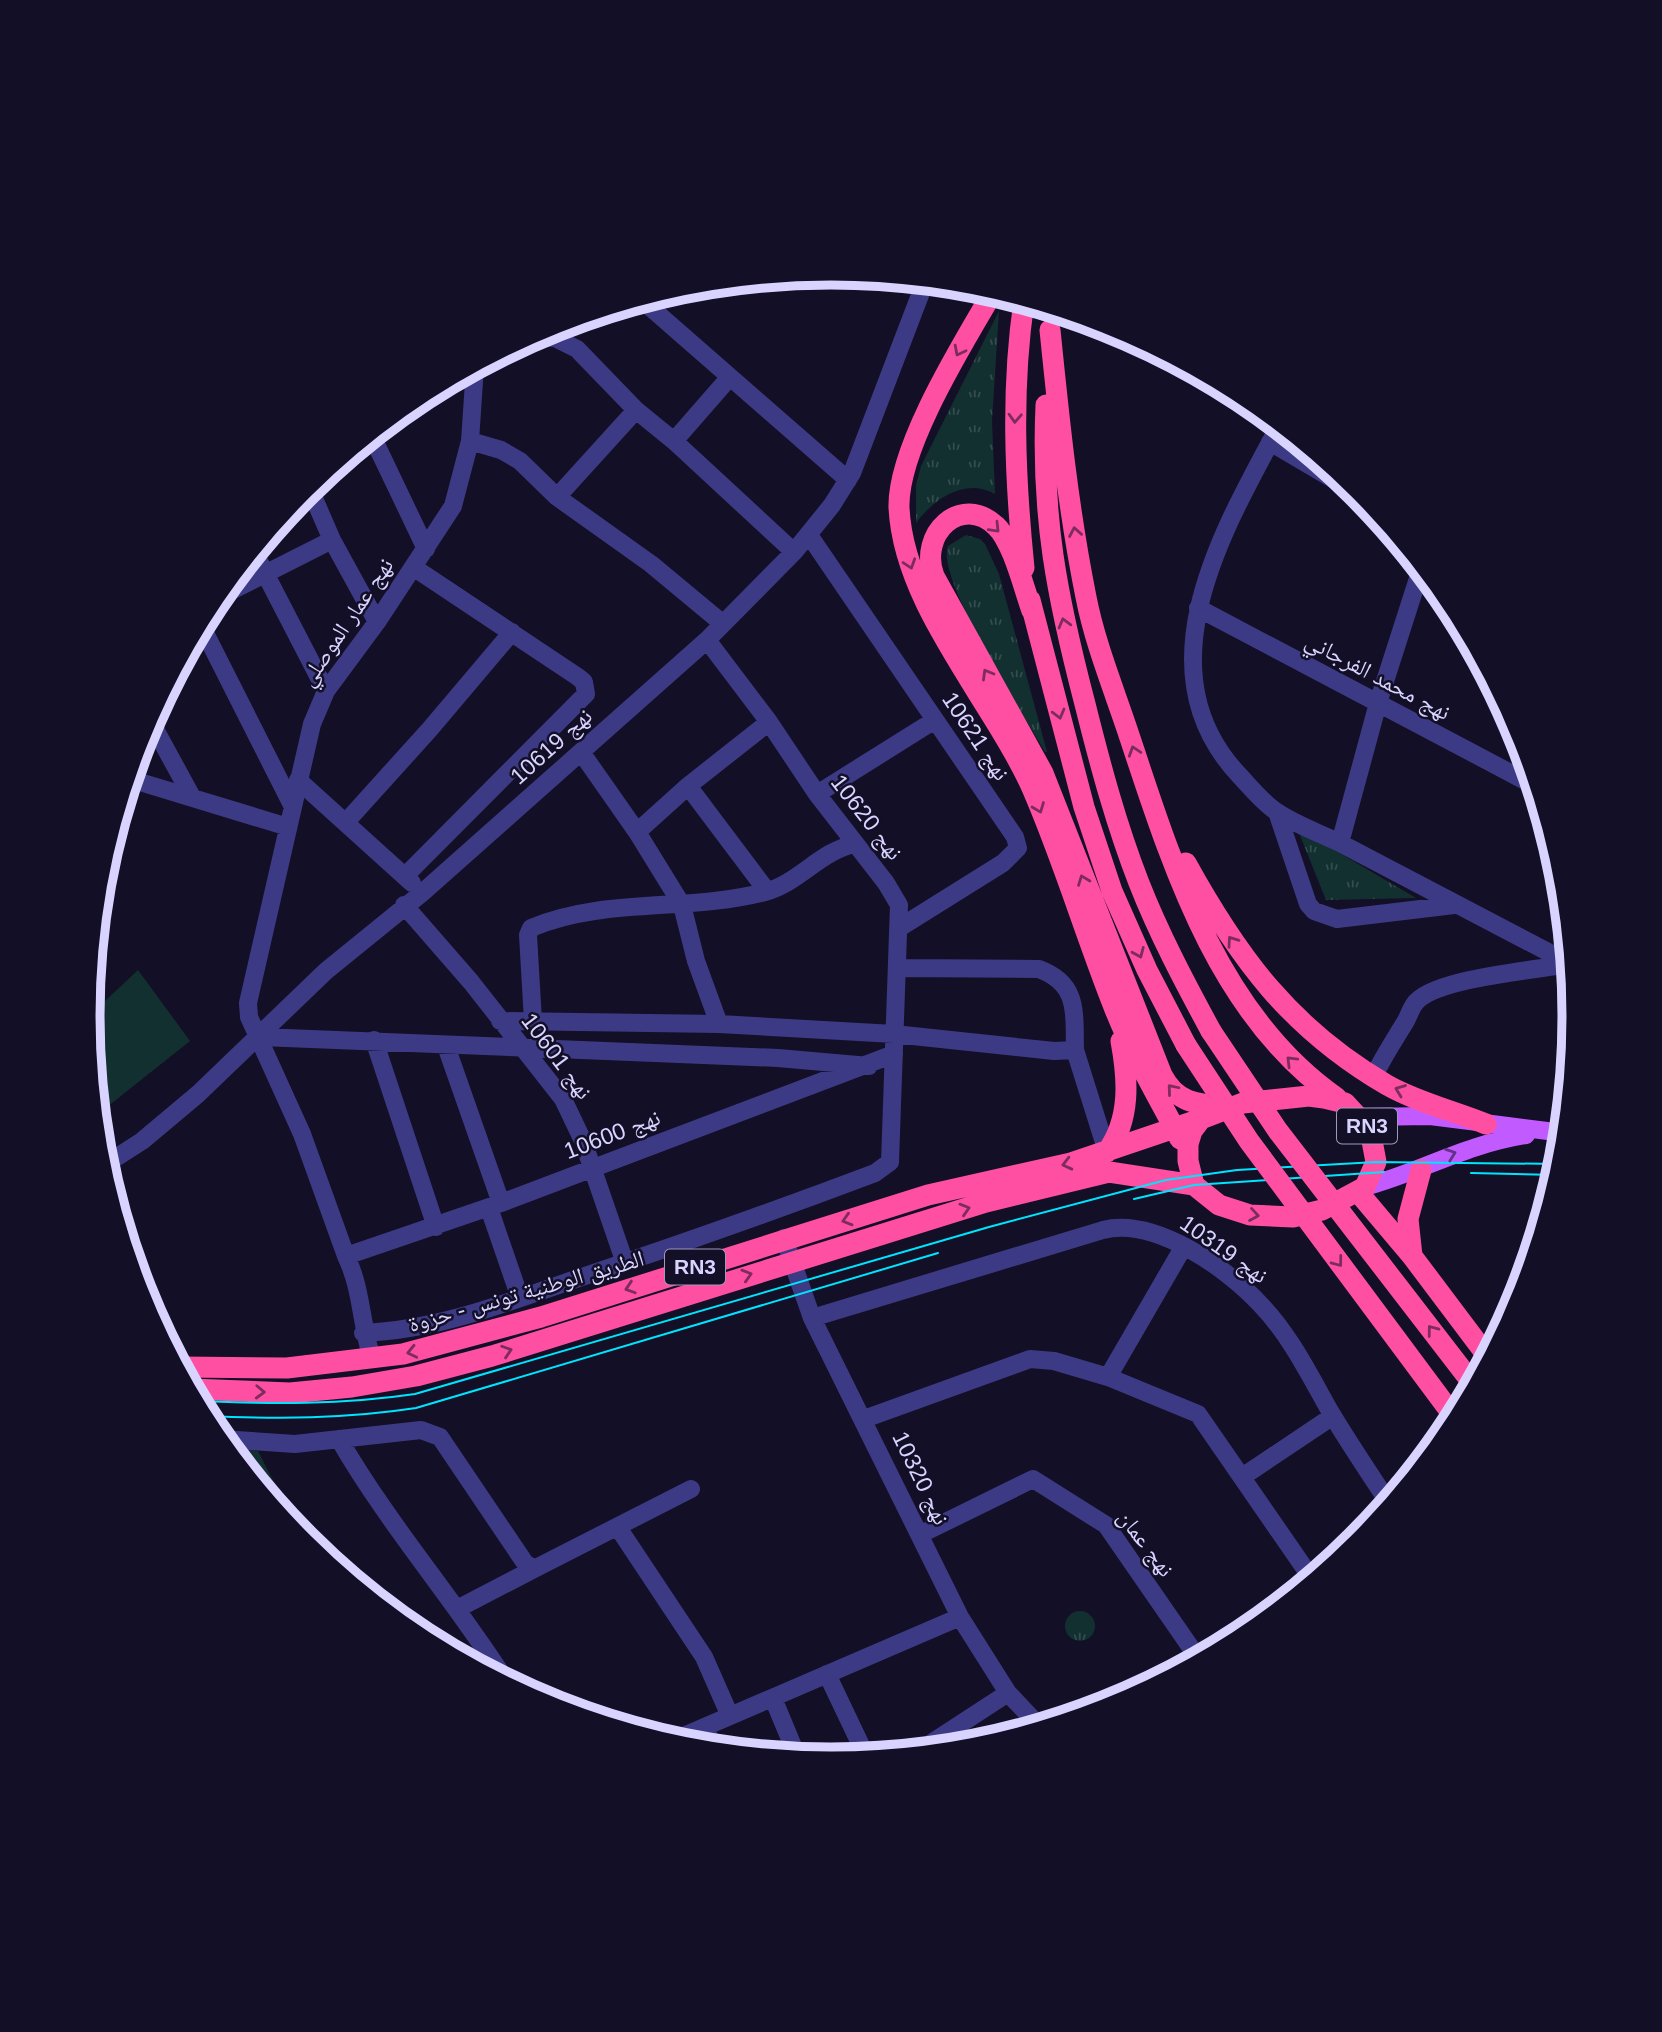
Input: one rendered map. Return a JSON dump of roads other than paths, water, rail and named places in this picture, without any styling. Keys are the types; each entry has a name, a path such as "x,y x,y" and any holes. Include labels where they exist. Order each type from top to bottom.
{"highway":[{"path":"987,302 964,341 905,464 899,507 902,537 922,595 1032,790 1114,1008 1147,1082 1188,1154 1194,1185"},
{"path":"1023,311 1015,425 1015,485 1032,611"},
{"path":"1051,320 1064,472 1087,600 1150,798 1187,897 1232,983 1283,1053 1307,1076 1352,1110"},
{"path":"1051,320 1043,470 1048,533 1061,611 1109,798 1135,871 1171,956 1211,1031 1278,1131 1467,1376"},
{"path":"1234,1107 1201,1105 1184,1101 1174,1094 1162,1075 1043,773 934,576 929,551 939,529 960,516 973,515 997,527 1005,539 1032,611 1084,807 1112,891 1147,970 1186,1045 1258,1152 1448,1408"},
{"path":"1150,798 1216,918 1259,980 1335,1052 1388,1086 1486,1124"},
{"path":"1107,1152 1122,1124 1127,1080 1114,1008"},
{"name":"RN3","path":"1194,1185 1219,1205 1250,1215 1293,1217 1322,1210 1361,1190 1376,1162 1370,1130 1352,1110 1309,1096 1234,1107 1201,1119"},
{"path":"1188,1154 1192,1131 1201,1119"},
{"name":"الطريق الوطنية تونس - حزوة","path":"190,1367 287,1368 372,1359 466,1339 928,1195 1107,1152 1201,1119"},
{"path":"1412,1256 1408,1219 1421,1170"},
{"name":"الطريق الوطنية تونس - حزوة","path":"203,1389 290,1393 416,1376 492,1356 986,1202 1109,1172 1194,1185"},
{"path":"1361,1190 1482,1349"}],"main road":[{"name":"RN3","path":"1352,1110 1430,1116 1552,1132"},
{"name":"RN3","path":"1361,1190 1421,1170 1430,1162 1468,1148 1543,1132"}],"street":[{"name":"نهج 10619","path":"114,1159 142,1141 198,1094 404,905 422,893 707,640 794,552 848,480 922,291"},
{"path":"651,308 848,480"},
{"path":"556,338 577,349 636,410 674,441 794,552"},
{"name":"نهج عمار الموصلي","path":"372,1359 363,1333 355,1275 345,1256 302,1134 260,1035 249,1017 251,984 312,724 326,691 426,549 459,492 470,441 474,378"},
{"path":"674,441 729,378"},
{"path":"557,497 636,410"},
{"path":"1274,434 1234,508 1213,556 1193,636 1202,714 1222,757 1277,812 1560,959"},
{"path":"470,441 500,450 520,461 557,497 651,564 722,623"},
{"path":"376,444 401,490 426,549"},
{"path":"314,499 332,540 377,622"},
{"name":"نهج 10621","path":"809,535 1015,837 1018,848 1003,863 900,928"},
{"path":"240,587 332,540"},
{"path":"259,561 326,691"},
{"path":"405,876 586,694 584,682 413,567"},
{"path":"1340,843 1378,703 1417,580"},
{"name":"نهج محمد الفرجاني","path":"1198,608 1522,779"},
{"path":"346,821 430,729 512,632"},
{"path":"207,636 292,806"},
{"name":"نهج 10620","path":"707,640 769,722 817,794 886,883 899,905 894,1054"},
{"path":"817,794 935,720"},
{"path":"638,832 688,786 769,722"},
{"path":"157,732 192,797"},
{"path":"581,752 638,832 682,905 696,961 719,1024"},
{"path":"298,780 422,893"},
{"path":"139,782 288,827"},
{"path":"688,786 767,891"},
{"path":"1277,812 1308,904 1314,911 1337,919 1454,905"},
{"path":"533,1021 528,945 531,928 599,911 682,905 767,891 783,886 834,850 855,844"},
{"name":"نهج 10601","path":"404,905 563,1099 592,1168 625,1263"},
{"path":"1374,1076 1387,1047 1416,1001 1427,994 1459,982 1561,965"},
{"path":"898,968 1039,969 1056,975 1070,991 1075,1049 1107,1152"},
{"path":"500,1021 719,1024 894,1034 1054,1051 1075,1049"},
{"path":"260,1035 524,1050 778,1058 869,1066"},
{"path":"374,1040 436,1227"},
{"path":"446,1046 520,1298"},
{"path":"363,1333 394,1332 458,1319 743,1223 881,1170 891,1156 894,1054"},
{"name":"نهج 10600","path":"345,1256 495,1206 794,1090 869,1066 894,1054"},
{"name":"نهج 10319","path":"812,1318 1117,1226 1139,1228 1184,1246 1261,1305 1293,1348 1384,1495"},
{"name":"نهج 10320","path":"785,1238 812,1318 960,1617 1008,1693 1032,1718"},
{"path":"1104,1377 1184,1246"},
{"path":"864,1419 1030,1359 1054,1360 1104,1377 1198,1414 1307,1571"},
{"path":"1242,1477 1333,1416"},
{"path":"236,1440 295,1444 421,1430 440,1437 525,1563 534,1569"},
{"path":"339,1439 368,1490 495,1665"},
{"name":"نهج عمان","path":"921,1534 1033,1479 1106,1525 1193,1651"},
{"path":"457,1609 619,1529 691,1489"},
{"path":"619,1529 704,1657 730,1716"},
{"path":"690,1733 960,1617"},
{"path":"827,1674 861,1746"},
{"path":"937,1739 1008,1693"},
{"path":"773,1698 793,1746"},
{"path":"705,1727 709,1736"}],"tram line":[{"path":"210,1401 306,1403 415,1394 989,1227 1166,1180 1237,1170 1376,1162 1547,1164"},
{"path":"1134,1199 1194,1185 1384,1172"},
{"path":"1471,1173 1544,1175"},
{"path":"220,1417 311,1417 416,1408 938,1253"}]}
